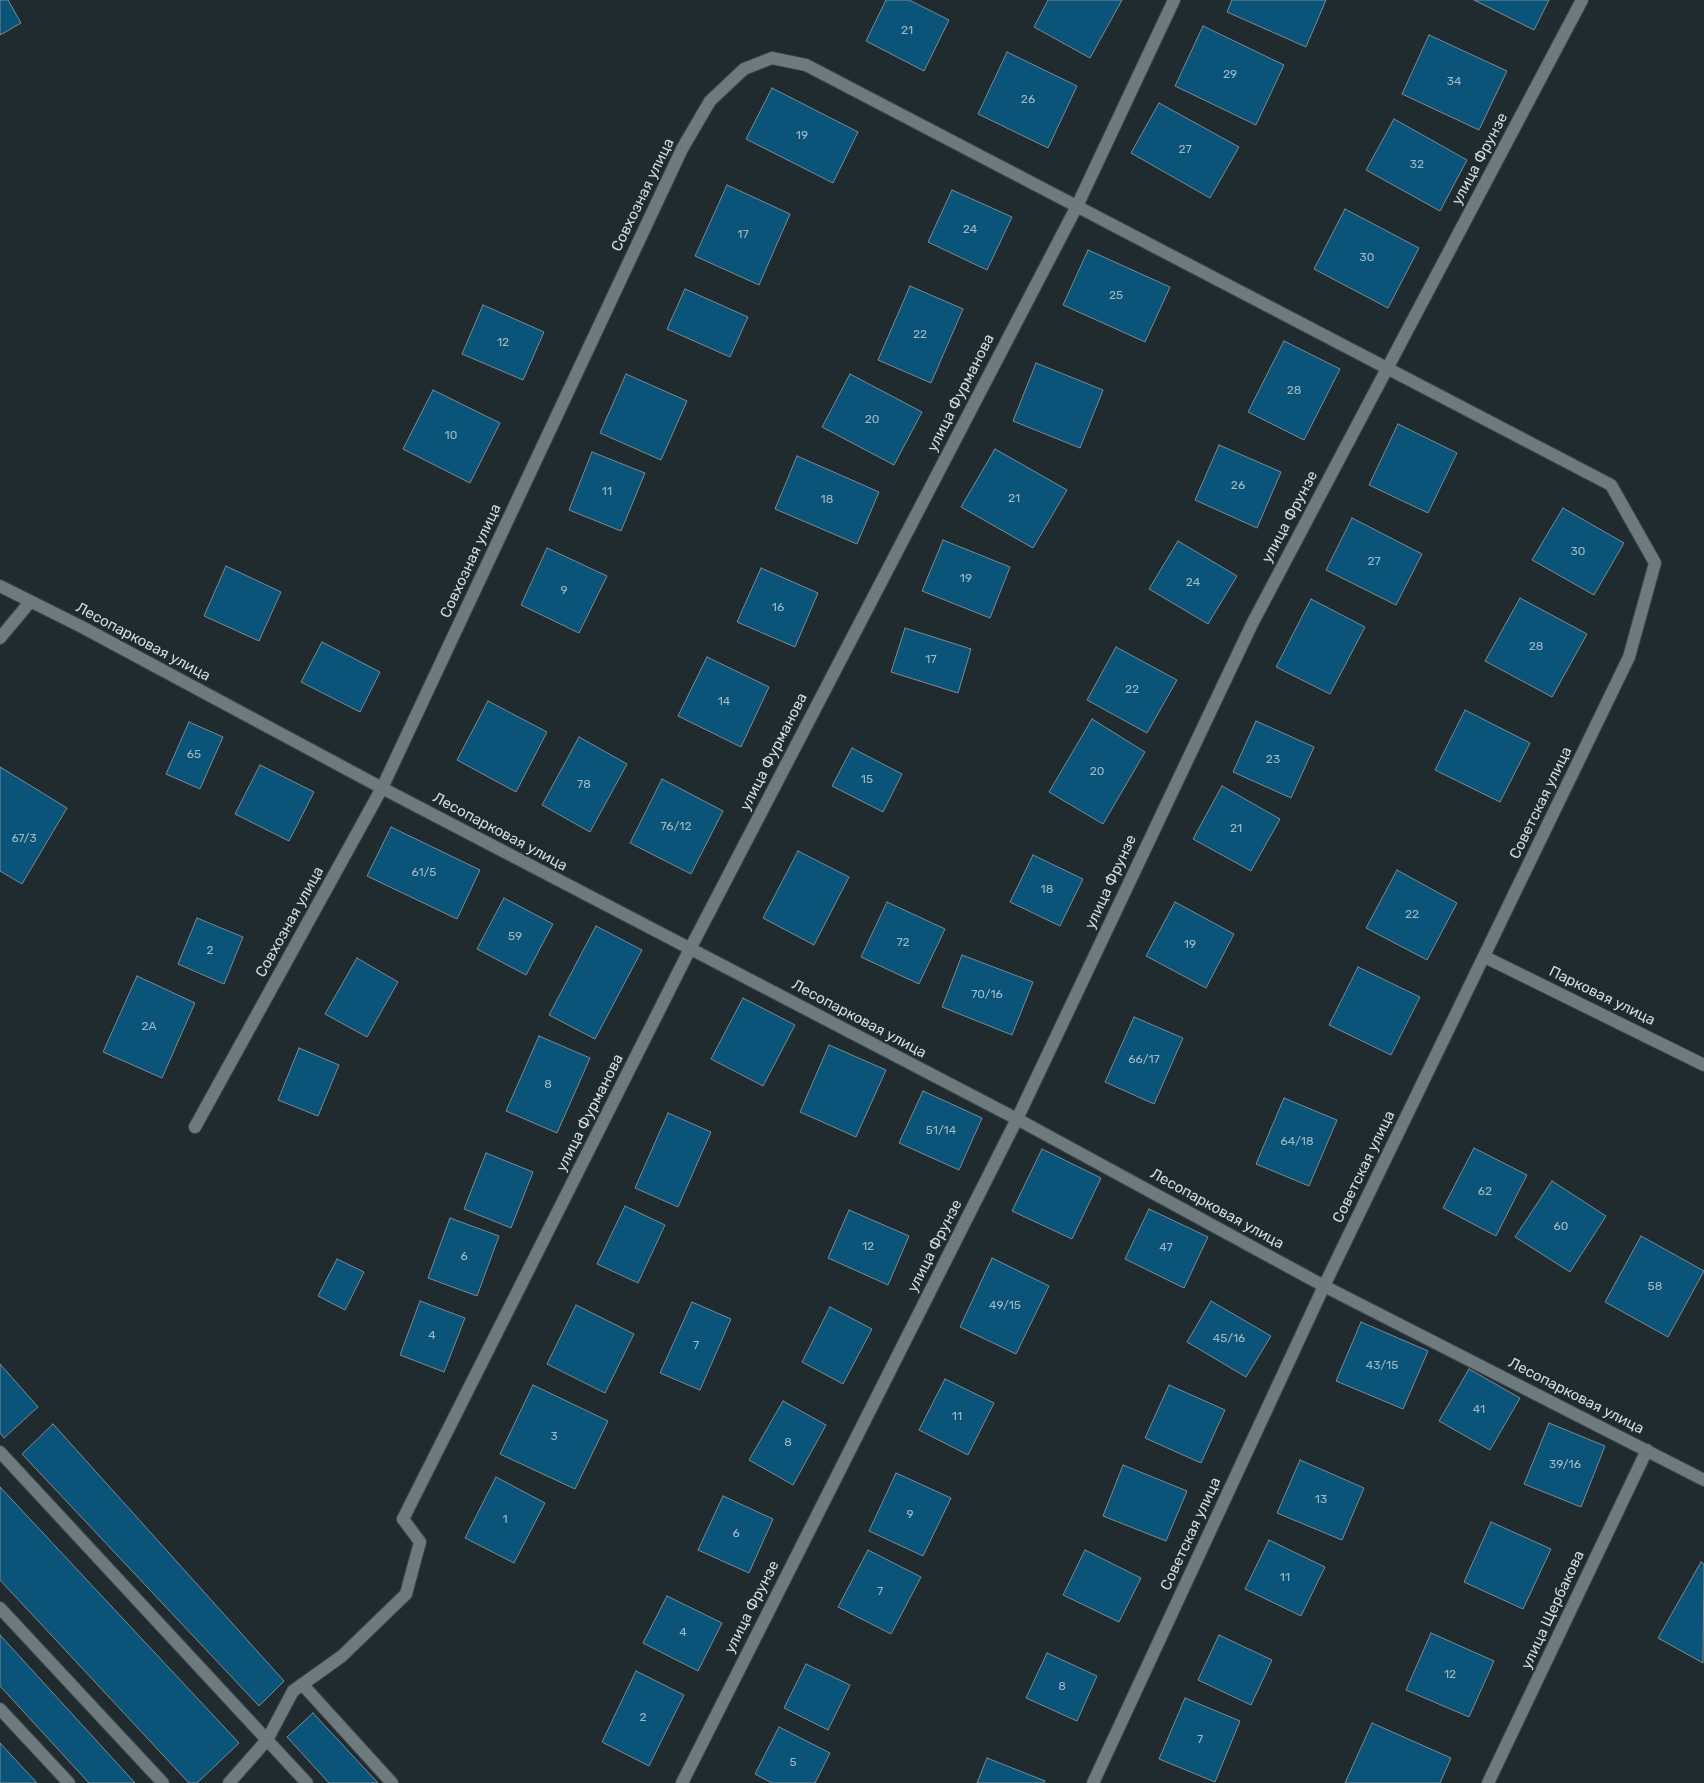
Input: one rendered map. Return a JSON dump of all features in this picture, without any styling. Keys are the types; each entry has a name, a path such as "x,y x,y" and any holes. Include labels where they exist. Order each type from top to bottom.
{"street":[{"name":"улица Фурманова","path":"302,1684 342,1656 406,1594 420,1542 403,1519 690,949 1077,206 1174,0"},
{"name":"улица Фрунзе","path":"682,1783 1017,1119 1252,624 1582,0"},
{"name":"Совхозная улица","path":"195,1127 382,788 682,149 710,101 744,68 772,58 806,65 1611,485 1655,563"},
{"name":"Советская улица","path":"1093,1783 1324,1286 1629,657 1655,563"},
{"name":"Лесопарковая улица","path":"0,586 82,627 382,788 1017,1119 1324,1286 1704,1480"},
{"path":"0,638 30,602"},
{"name":"Парковая улица","path":"1485,957 1704,1065"},
{"name":"улица Щербакова","path":"1488,1783 1646,1450"},
{"path":"0,1452 307,1783"},
{"path":"0,1608 162,1783"},
{"path":"230,1783 267,1740 293,1691 302,1684 392,1783"},
{"path":"0,1709 68,1783"}],"building":[{"path":"0,0 8,0 21,23 0,35"},
{"path":"886,0 909,0 949,20 924,71 866,41"},
{"path":"1048,0 1122,0 1090,58 1034,27"},
{"path":"1232,0 1326,0 1306,47 1227,12"},
{"path":"1474,0 1549,0 1534,30"},
{"path":"1203,26 1284,65 1256,125 1175,86"},
{"path":"1429,35 1507,71 1479,130 1402,94"},
{"path":"1007,52 1077,86 1048,148 978,114"},
{"path":"772,88 858,132 833,183 746,139"},
{"path":"1159,103 1239,147 1210,198 1131,153"},
{"path":"1394,119 1467,160 1440,211 1366,170"},
{"path":"727,185 790,214 759,285 695,256"},
{"path":"952,190 1012,217 987,270 928,242"},
{"path":"1345,209 1419,248 1388,308 1314,269"},
{"path":"1088,250 1170,287 1145,342 1063,305"},
{"path":"910,286 963,309 931,383 878,360"},
{"path":"685,289 748,317 730,357 667,329"},
{"path":"483,305 544,332 523,380 462,354"},
{"path":"1284,341 1340,369 1304,440 1248,412"},
{"path":"1036,363 1103,390 1080,448 1013,421"},
{"path":"626,374 687,401 661,460 600,433"},
{"path":"850,374 922,412 894,465 822,427"},
{"path":"433,390 500,423 470,483 403,449"},
{"path":"1398,424 1457,453 1428,513 1369,485"},
{"path":"1219,445 1281,472 1257,528 1195,500"},
{"path":"995,449 1067,490 1033,548 961,507"},
{"path":"592,452 645,473 621,531 569,510"},
{"path":"797,456 879,492 857,544 775,509"},
{"path":"1563,508 1624,543 1594,595 1532,560"},
{"path":"1352,518 1422,554 1396,605 1326,570"},
{"path":"943,540 1010,567 990,618 922,591"},
{"path":"1178,541 1237,576 1208,624 1149,589"},
{"path":"547,548 607,576 579,633 521,605"},
{"path":"226,566 281,592 259,641 204,616"},
{"path":"761,568 818,593 795,647 737,622"},
{"path":"1520,598 1587,634 1552,697 1485,661"},
{"path":"1311,599 1365,627 1330,694 1276,667"},
{"path":"905,628 971,649 958,693 891,672"},
{"path":"322,642 380,672 360,712 301,682"},
{"path":"1116,647 1177,680 1147,733 1087,700"},
{"path":"707,657 769,687 741,747 678,716"},
{"path":"488,701 547,732 516,792 457,760"},
{"path":"1465,710 1530,743 1500,802 1435,770"},
{"path":"1092,719 1145,752 1103,824 1049,792"},
{"path":"1256,721 1314,747 1291,798 1233,772"},
{"path":"189,722 223,737 200,789 166,774"},
{"path":"579,737 627,764 590,832 542,805"},
{"path":"852,748 902,774 883,812 832,786"},
{"path":"260,765 314,792 289,841 235,814"},
{"path":"0,767 67,808 22,884 0,871"},
{"path":"662,779 723,811 691,874 630,843"},
{"path":"1222,786 1280,819 1251,871 1193,839"},
{"path":"391,827 480,870 457,919 367,876"},
{"path":"798,851 849,877 814,945 763,918"},
{"path":"1033,855 1083,879 1060,926 1010,902"},
{"path":"1397,870 1457,903 1427,960 1366,928"},
{"path":"504,898 553,924 526,975 477,949"},
{"path":"887,902 945,929 919,984 861,957"},
{"path":"1175,902 1234,934 1206,988 1146,956"},
{"path":"197,918 243,937 224,984 178,964"},
{"path":"596,926 642,950 595,1039 549,1015"},
{"path":"962,955 1033,982 1012,1035 942,1007"},
{"path":"357,958 398,982 367,1037 325,1014"},
{"path":"1358,967 1420,997 1391,1055 1329,1025"},
{"path":"137,976 195,1003 162,1078 103,1052"},
{"path":"743,998 795,1025 763,1086 711,1059"},
{"path":"1134,1017 1183,1038 1154,1104 1105,1082"},
{"path":"539,1036 590,1058 557,1133 506,1111"},
{"path":"829,1045 886,1070 856,1137 800,1112"},
{"path":"299,1048 339,1065 318,1116 278,1100"},
{"path":"923,1091 982,1118 959,1170 899,1143"},
{"path":"1284,1098 1337,1120 1309,1186 1256,1164"},
{"path":"668,1113 711,1132 678,1207 635,1188"},
{"path":"1474,1148 1527,1175 1496,1236 1443,1208"},
{"path":"1042,1149 1101,1178 1072,1239 1012,1211"},
{"path":"486,1153 533,1172 511,1228 464,1209"},
{"path":"1552,1181 1606,1216 1570,1272 1515,1237"},
{"path":"625,1206 665,1225 638,1283 597,1264"},
{"path":"1149,1209 1208,1237 1184,1288 1125,1259"},
{"path":"849,1210 909,1236 888,1285 828,1258"},
{"path":"450,1218 499,1236 477,1296 428,1278"},
{"path":"1641,1236 1704,1271 1668,1337 1605,1302"},
{"path":"992,1258 1049,1286 1016,1354 960,1327"},
{"path":"337,1259 364,1272 345,1310 318,1296"},
{"path":"420,1301 465,1318 444,1372 400,1355"},
{"path":"1211,1301 1271,1336 1246,1377 1187,1342"},
{"path":"692,1302 731,1319 700,1390 660,1373"},
{"path":"576,1305 634,1334 605,1393 547,1364"},
{"path":"830,1307 872,1329 843,1384 802,1362"},
{"path":"1361,1322 1428,1351 1403,1409 1336,1381"},
{"path":"0,1364 38,1407 4,1438 0,1433"},
{"path":"1469,1369 1520,1398 1490,1450 1439,1421"},
{"path":"945,1379 994,1403 968,1455 919,1430"},
{"path":"533,1385 608,1421 575,1489 500,1454"},
{"path":"1169,1385 1225,1410 1201,1463 1145,1438"},
{"path":"783,1401 826,1425 793,1485 749,1460"},
{"path":"1549,1423 1605,1446 1581,1507 1524,1484"},
{"path":"53,1424 284,1681 259,1706 22,1454"},
{"path":"1300,1460 1364,1488 1342,1540 1277,1513"},
{"path":"1123,1465 1187,1491 1166,1541 1103,1516"},
{"path":"896,1473 951,1498 923,1556 869,1531"},
{"path":"496,1477 545,1503 514,1563 465,1538"},
{"path":"0,1487 239,1743 197,1783 189,1783 0,1580"},
{"path":"723,1496 773,1519 749,1573 698,1550"},
{"path":"1491,1522 1551,1549 1523,1609 1464,1582"},
{"path":"1269,1540 1325,1567 1301,1616 1245,1589"},
{"path":"868,1550 921,1577 891,1634 838,1607"},
{"path":"1085,1550 1141,1578 1119,1622 1063,1595"},
{"path":"1701,1562 1704,1564 1703,1663 1658,1638"},
{"path":"667,1596 722,1623 698,1671 643,1643"},
{"path":"1431,1633 1494,1661 1469,1717 1406,1690"},
{"path":"0,1635 135,1783 89,1783 0,1686"},
{"path":"1219,1635 1272,1660 1251,1705 1198,1680"},
{"path":"1047,1653 1097,1676 1077,1721 1026,1698"},
{"path":"806,1664 850,1685 828,1730 784,1708"},
{"path":"636,1671 684,1695 649,1766 602,1742"},
{"path":"1185,1698 1240,1721 1215,1782 1159,1759"},
{"path":"313,1713 378,1783 329,1783 287,1737"},
{"path":"1372,1723 1451,1758 1440,1783 1345,1783"},
{"path":"779,1727 830,1753 815,1783 772,1783 755,1774"},
{"path":"0,1743 37,1783 0,1783"},
{"path":"987,1758 1045,1781 1044,1783 977,1783"}]}
